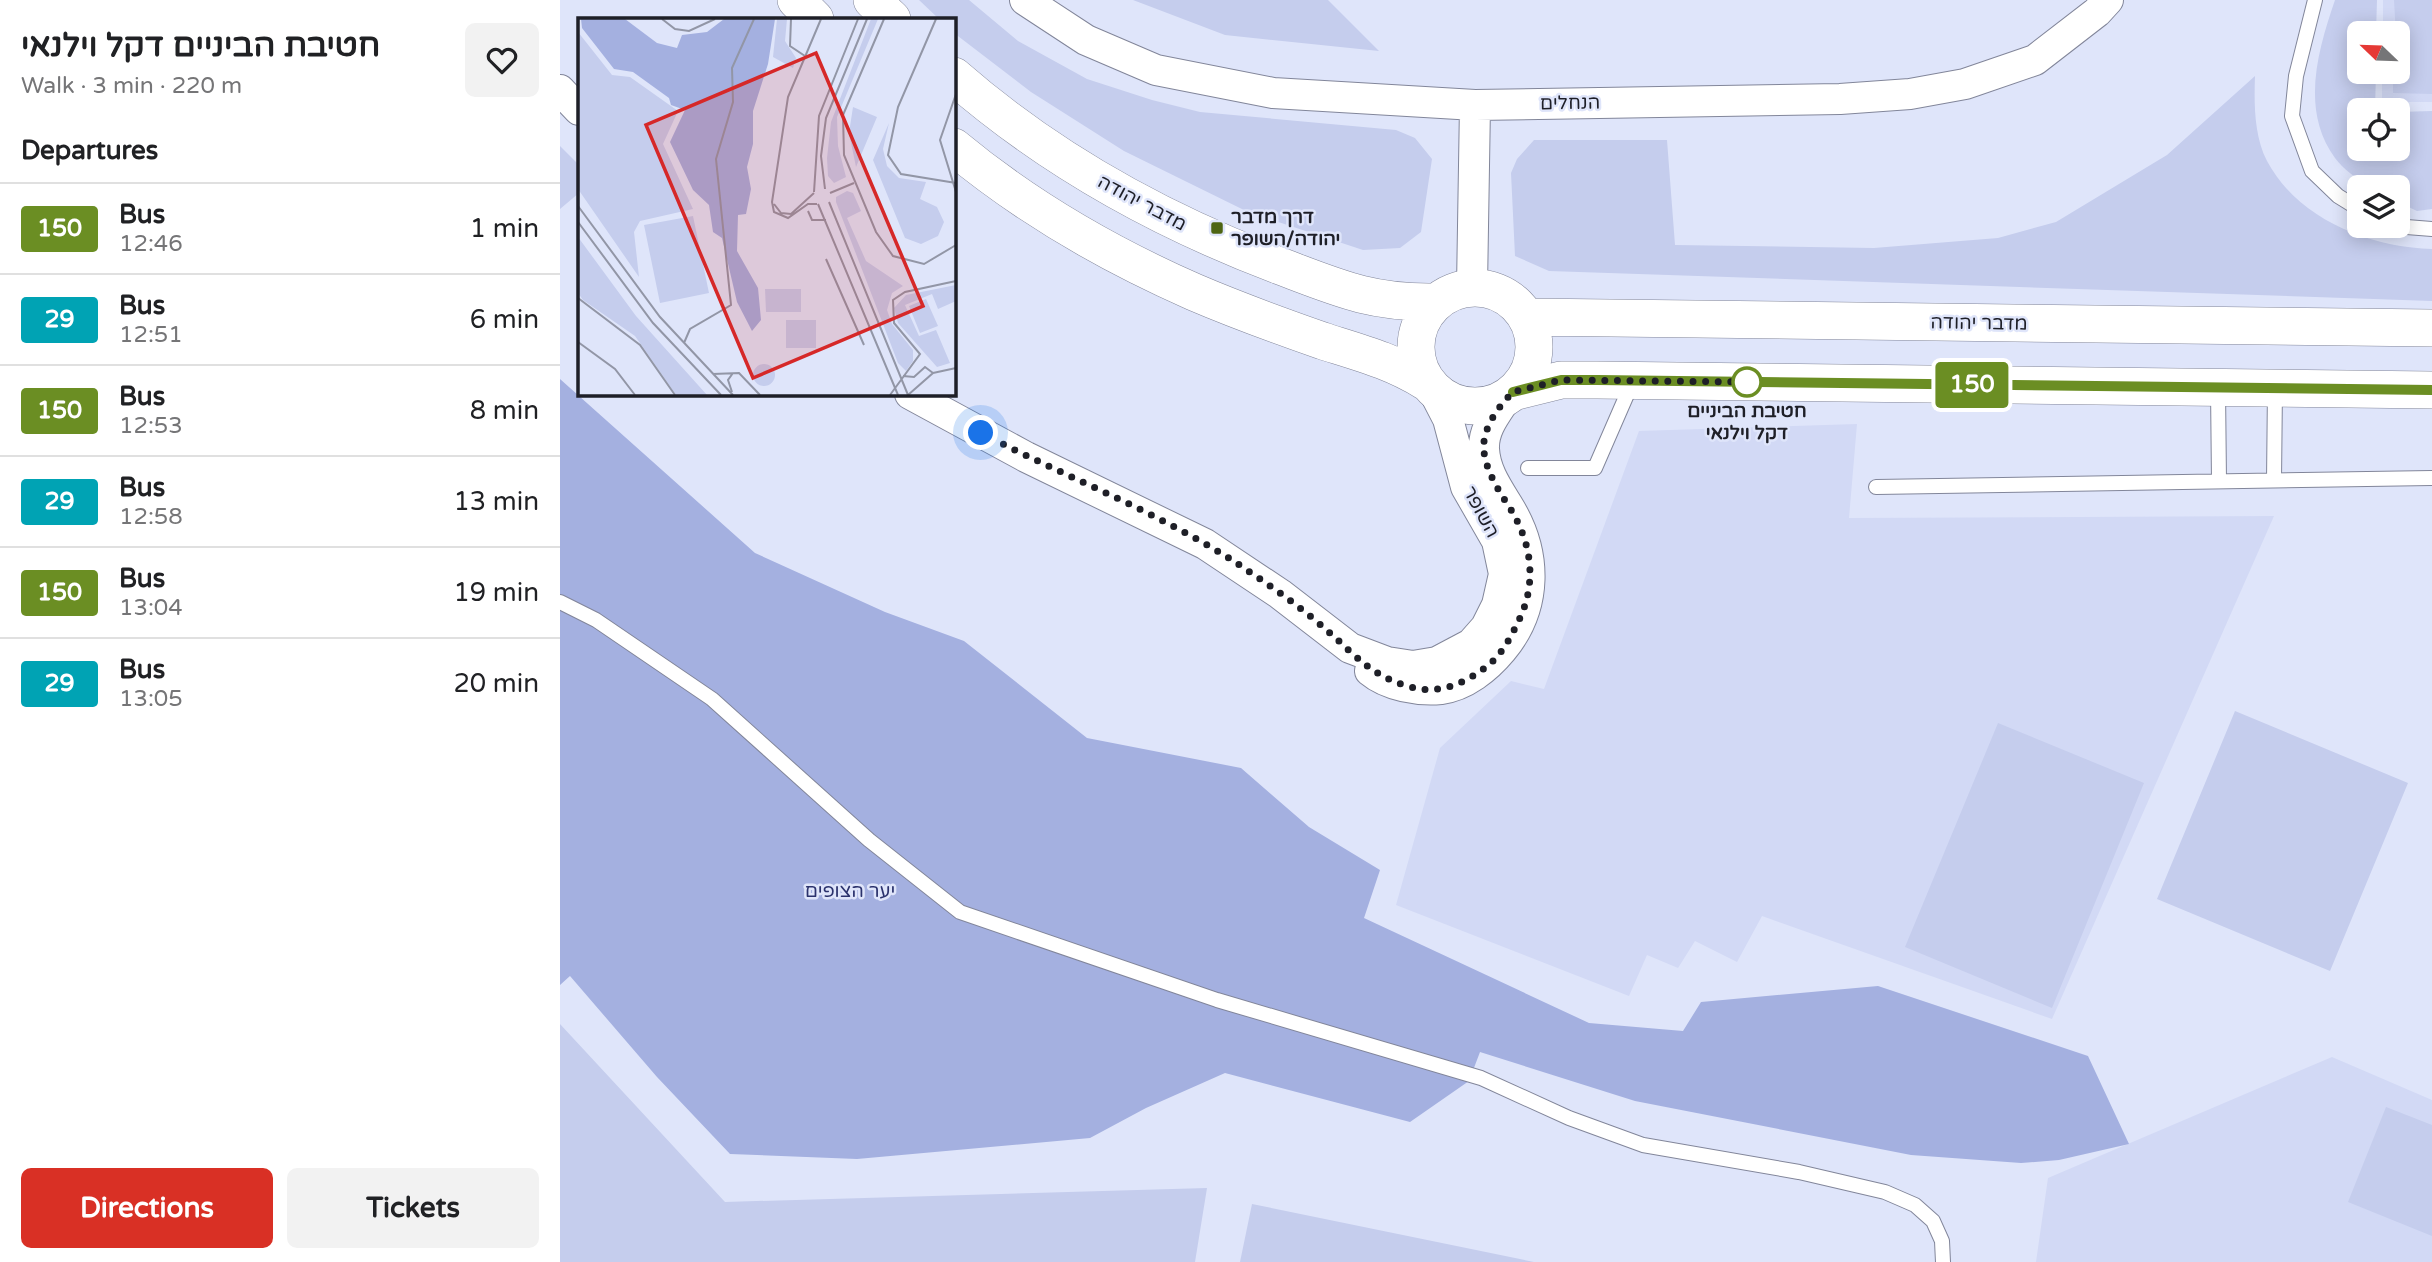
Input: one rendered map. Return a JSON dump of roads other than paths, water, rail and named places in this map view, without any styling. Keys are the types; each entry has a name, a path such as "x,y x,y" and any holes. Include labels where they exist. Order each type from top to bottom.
{"street":[{"path":"796,0 814,18"},
{"path":"872,0 891,18"},
{"name":"הנחלים","path":"1025,0 1086,40 1156,70 1273,93 1475,105 1826,99 1910,94 1965,84 2035,60 2097,12 2108,0"},
{"name":"מדבר יהודה","path":"956,78 1084,173 1216,242 1378,300 1434,302"},
{"path":"560,90 578,109"},
{"path":"1472,287 1475,105"},
{"path":"956,148 1055,219 1148,269 1220,302 1323,340 1393,362 1441,396 1460,405 1488,405 1510,395 1561,380 2432,390"},
{"path":"1429,385 1416,356 1416,335 1424,316 1434,302 1452,291 1472,287 1496,290 1514,301 1527,317 1534,337 1532,364 1522,383 1510,395"},
{"name":"מדבר יהודה","path":"1527,317 2432,328"},
{"name":"השופר","path":"914,396 1026,457 1205,544 1367,657 1413,666 1437,662 1471,644 1486,627 1497,605 1504,574 1497,541 1466,487 1448,419 1429,385"},
{"name":"השופר","path":"1329,632 1374,674 1418,690 1444,689 1471,678 1490,665 1508,642 1529,595 1531,574 1528,550 1521,530 1491,477 1484,452 1484,433 1510,395"}],"lane":[{"path":"2315,0 2296,76 2292,116 2312,171 2347,202"},
{"path":"2410,227 2432,229"},
{"path":"1528,468 1595,468 1633,380"},
{"path":"2218,387 2218,481"},
{"path":"2274,480 2275,388"},
{"path":"1876,487 2432,478"},
{"path":"560,603 596,620 712,699 869,840 960,912 1217,1000 1480,1078 1569,1118 1643,1145 1800,1172 1885,1192 1915,1205 1933,1221 1942,1241 1942,1262"}],"place":[{"name":"דרך מדבר יהודה/השופר","path":"1217,228"},
{"name":"חטיבת הביניים דקל וילנאי","path":"1747,382"}],"park label":[{"name":"יער הצופים","path":"850,891"}]}
